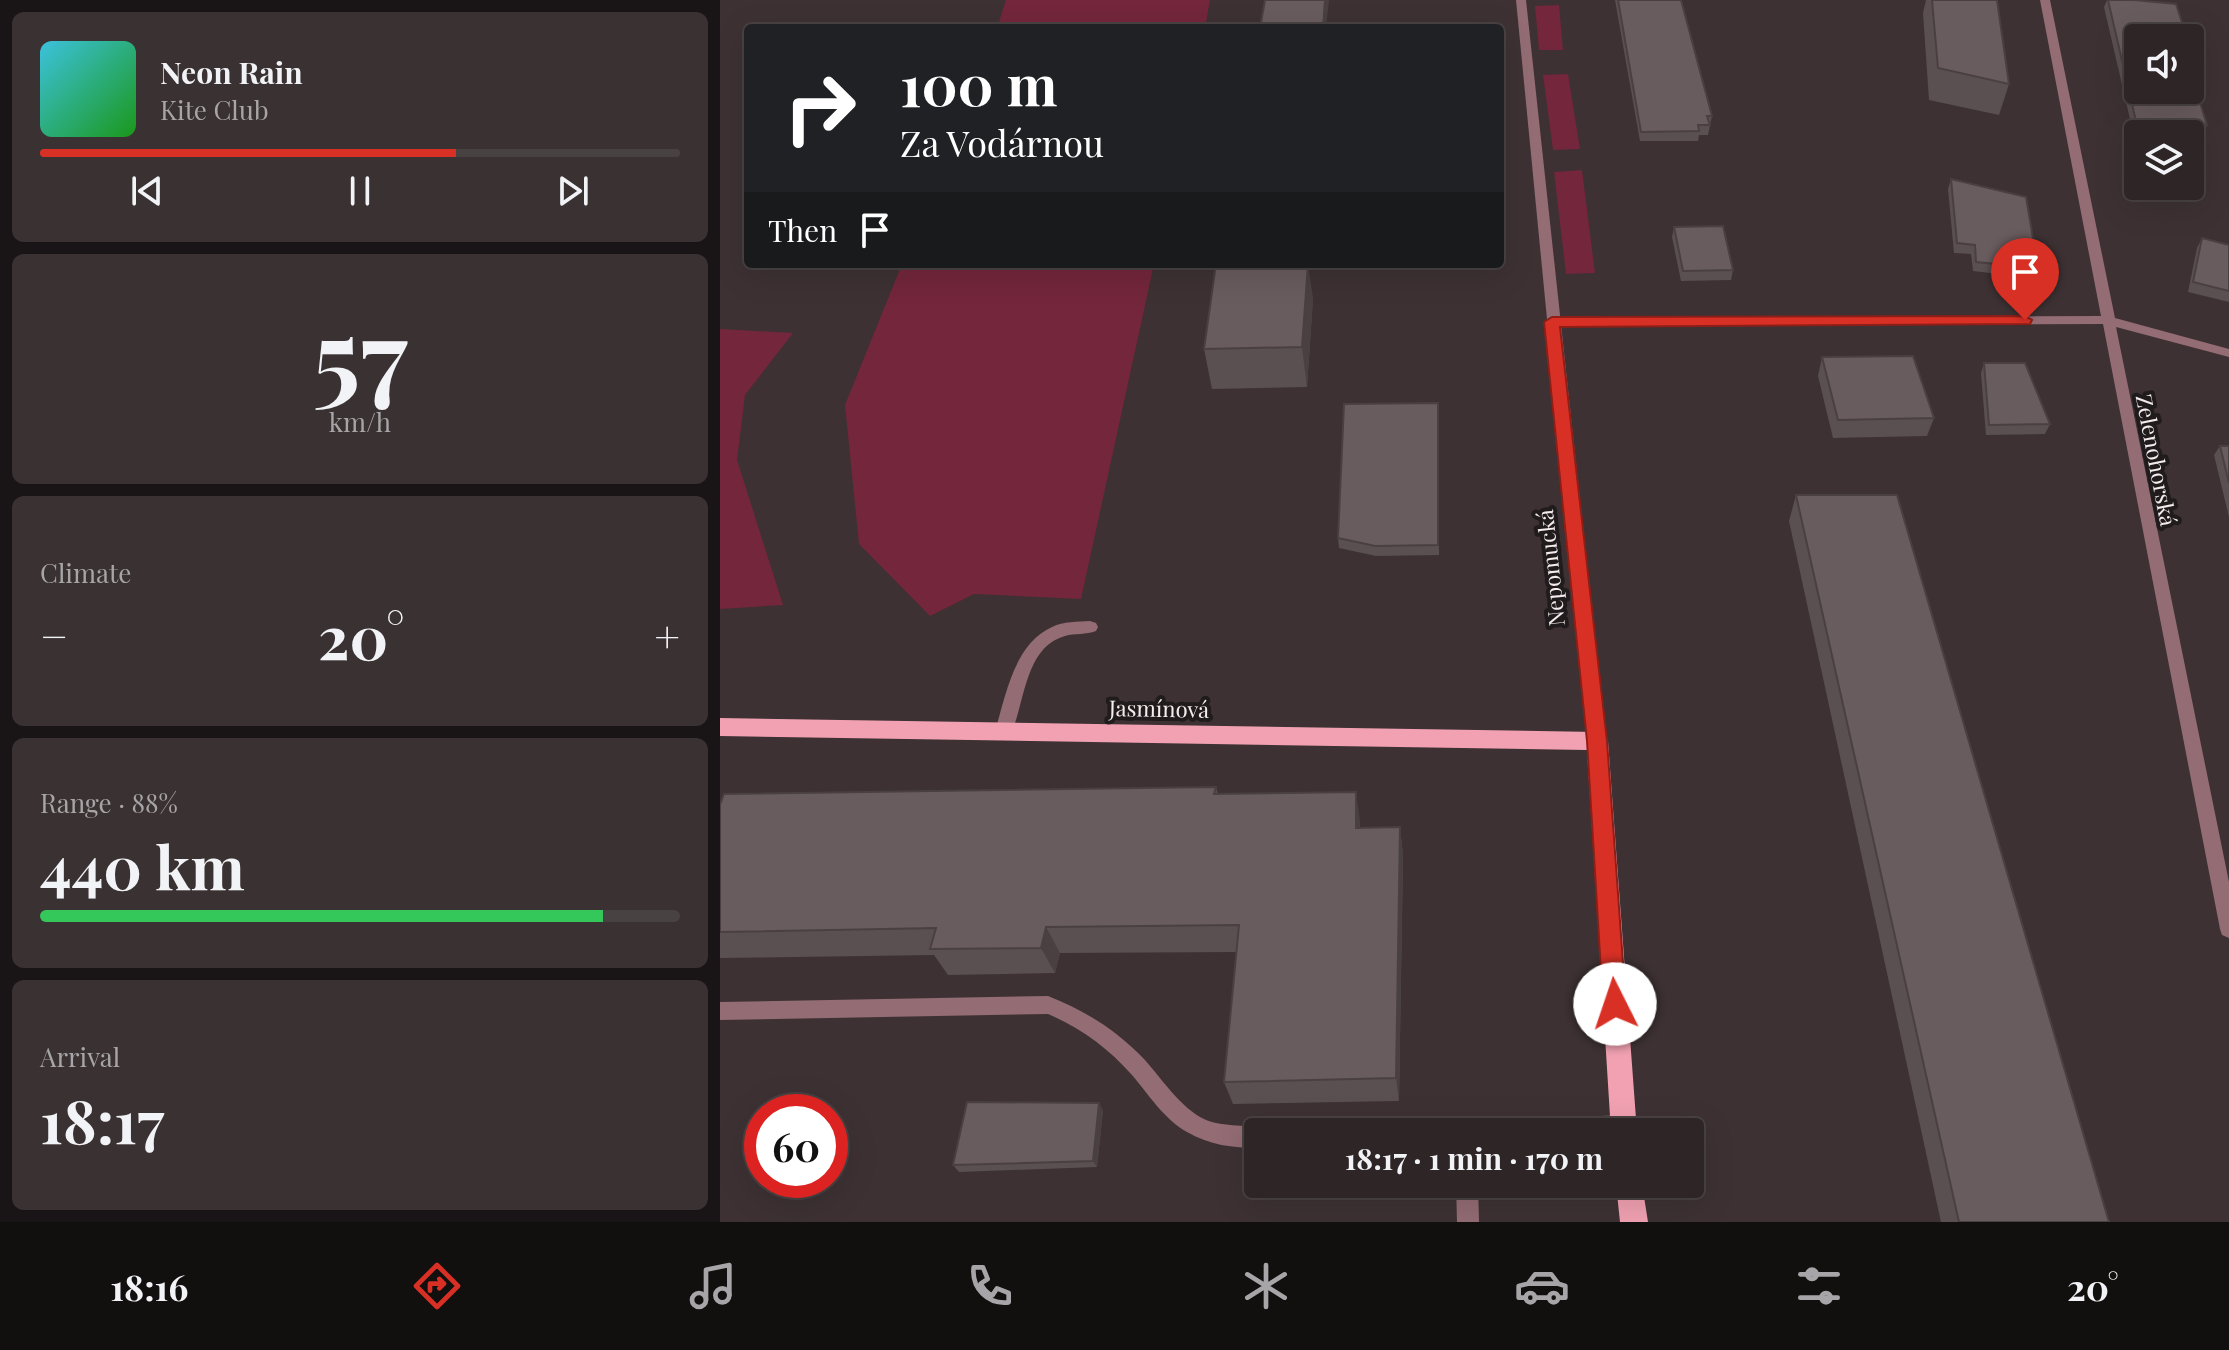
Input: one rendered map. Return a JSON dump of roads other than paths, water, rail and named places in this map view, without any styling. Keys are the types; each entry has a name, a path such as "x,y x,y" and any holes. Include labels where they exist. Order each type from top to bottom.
{"main road":[{"name":"Jasmínová","path":"720,727 1597,741"},
{"name":"Nepomucká","path":"1597,741 1622,1118"},
{"path":"1631,1198 1634,1222"}],"street":[{"name":"Nepomucká","path":"1521,0 1597,741"},
{"name":"Zelenohorská","path":"2045,0 2229,929"},
{"path":"1552,322 2106,320 2229,353"},
{"path":"1004,731 1020,680 1035,648 1057,631 1090,627"},
{"path":"720,1011 1048,1005 1089,1022 1124,1052 1165,1102 1207,1133 1244,1139"},
{"path":"1467,1198 1468,1222"}]}
